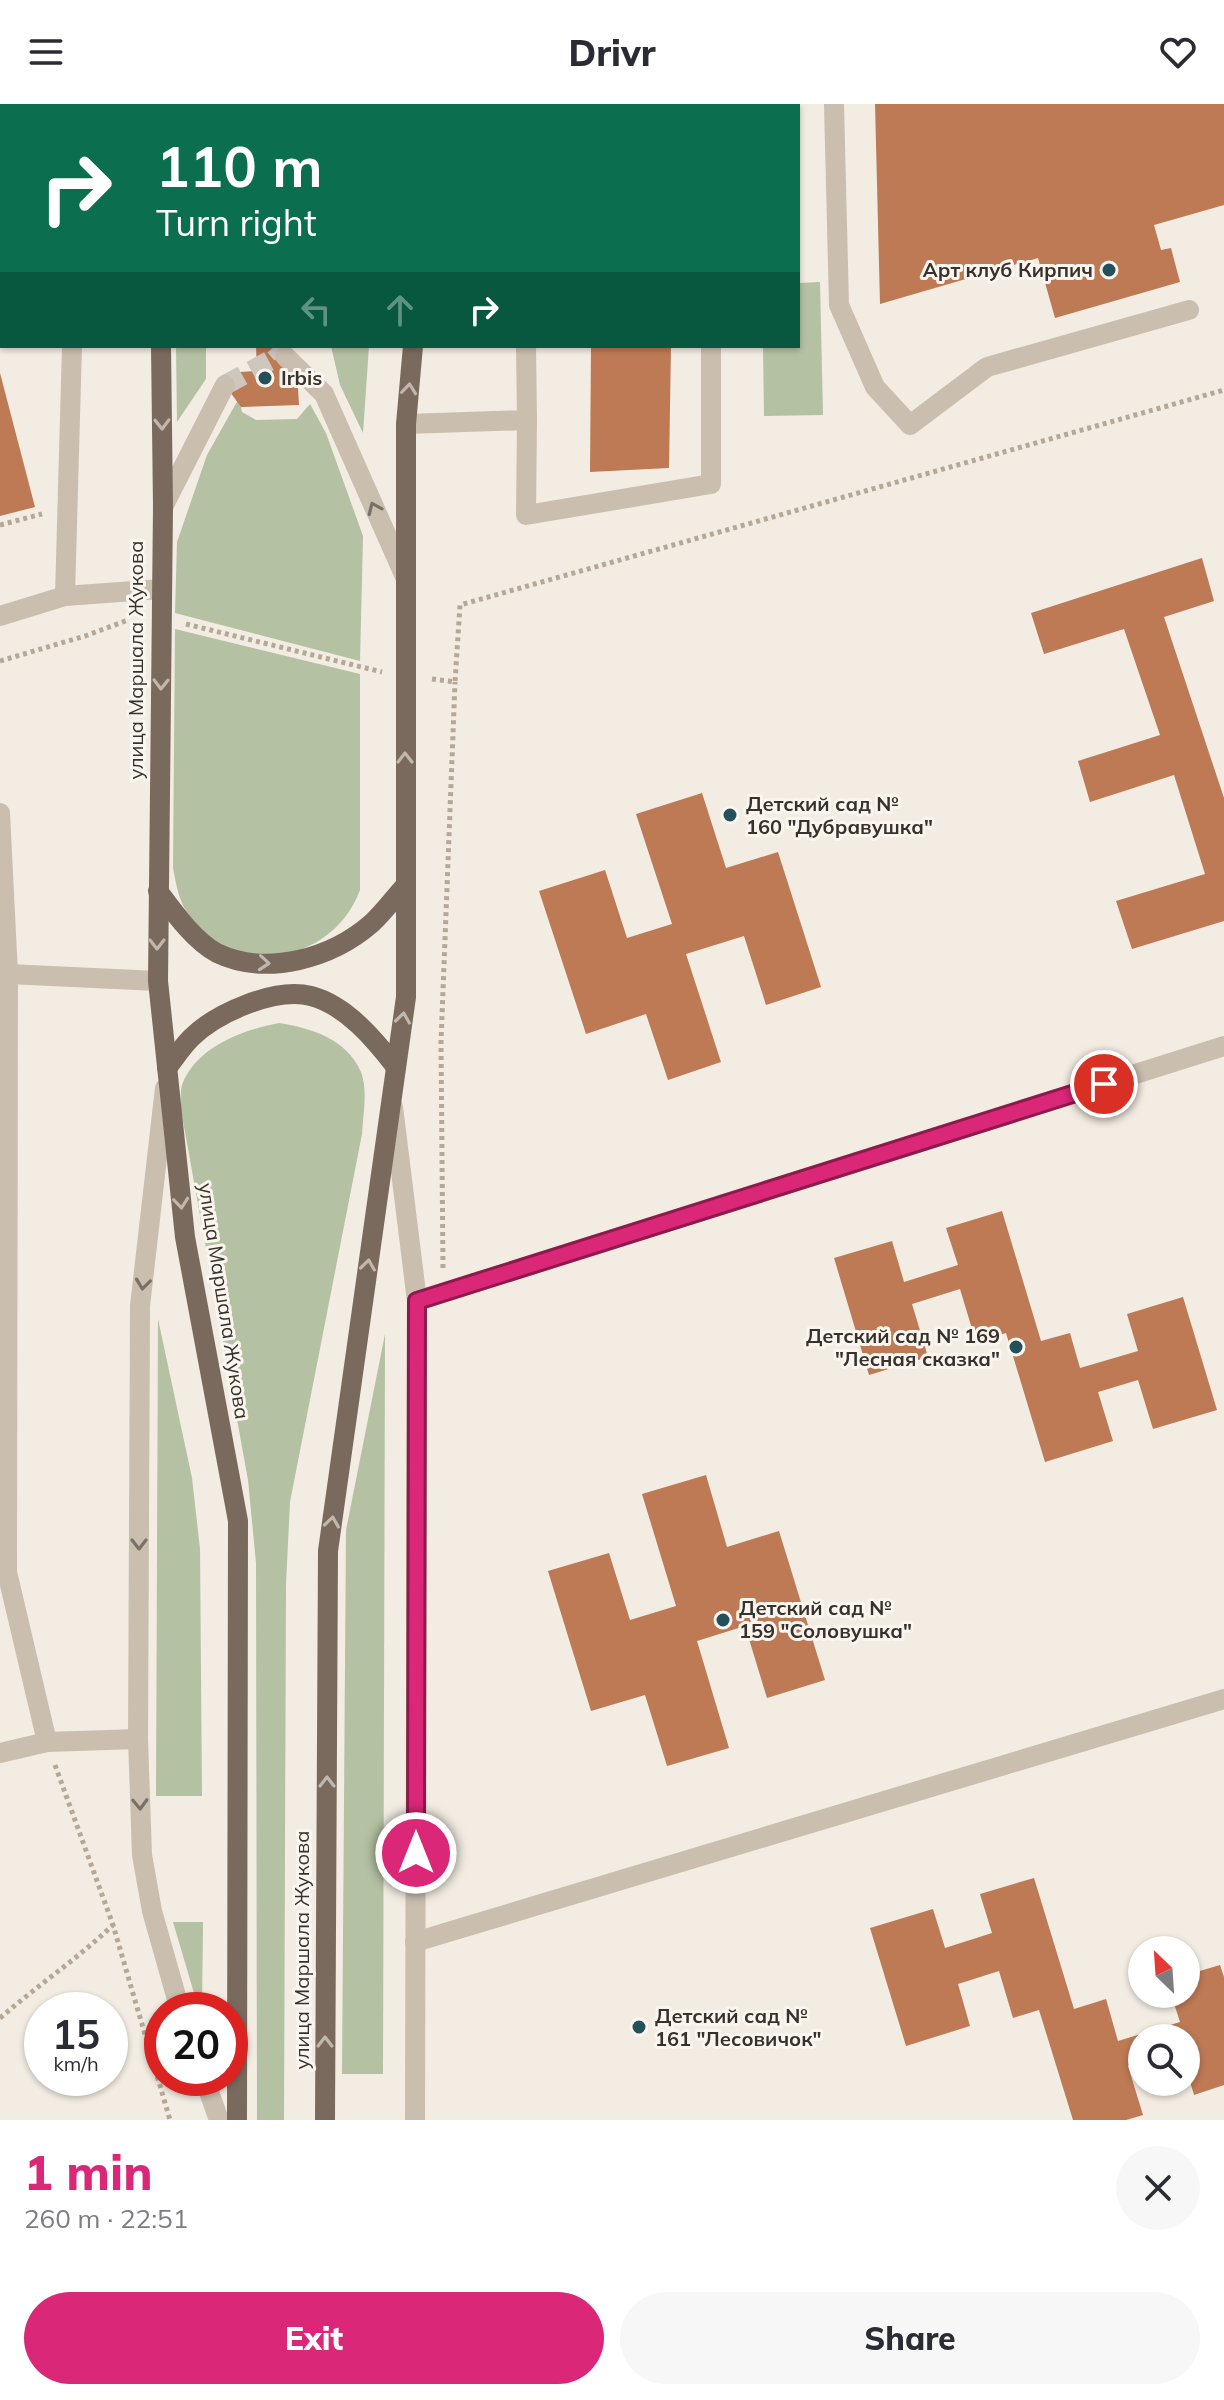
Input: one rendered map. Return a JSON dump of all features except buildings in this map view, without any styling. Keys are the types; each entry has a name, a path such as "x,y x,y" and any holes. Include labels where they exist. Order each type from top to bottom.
{"main road":[{"name":"улица Маршала Жукова","path":"161,348 163,507 158,981 185,1237 238,1521 237,2120"},
{"name":"улица Маршала Жукова","path":"325,2120 328,1551 406,997 406,424 413,348"},
{"path":"158,891 181,922 216,952 250,962 281,964 330,950 370,924 405,886"},
{"path":"167,1068 192,1037 232,1010 280,994 311,996 340,1011 376,1040 396,1067"}],"street":[{"path":"834,104 839,305 875,387 910,425 987,367 1189,310"},
{"path":"65,596 72,348"},
{"path":"526,348 526,515 711,484 711,348"},
{"path":"286,351 324,394 406,579"},
{"path":"163,507 225,385"},
{"path":"406,424 527,420"},
{"path":"0,616 65,596 161,589"},
{"path":"0,813 8,974 7,1572 47,1742"},
{"path":"8,974 158,981"},
{"path":"417,1301 1224,1046"},
{"path":"167,1068 140,1306 138,1739 142,1855 152,1911 175,1992"},
{"path":"392,1095 417,1301 415,2120"},
{"path":"415,1942 1224,1699"},
{"path":"0,1753 47,1742 138,1739"},
{"path":"210,2096 219,2120"}],"path":[{"path":"0,661 85,636 125,620 161,621 178,622 359,669 455,682 460,605 1224,390"},
{"path":"0,525 66,508"},
{"path":"47,1742 113,1925 170,2120"},
{"path":"0,2018 33,1989 83,1954 113,1925"}],"green space":[{"path":"820,282 823,415 764,416 763,348 800,348 800,283"},
{"path":"176,348 206,348 206,379 177,422"},
{"path":"331,348 369,348 363,433 340,385"},
{"path":"239,398 242,412 256,420 297,419 310,404 326,433 363,536 360,661 175,613 177,542 207,455"},
{"path":"175,629 360,674 360,890 347,915 328,934 306,947 282,954 257,955 232,949 209,936 189,915 178,893 173,868"},
{"path":"279,1023 315,1032 347,1051 361,1072 364,1103 362,1134 290,1502 286,1584 284,2120 257,2120 256,1563 248,1480 181,1110 181,1094 189,1072 209,1051 251,1030"},
{"path":"158,1319 192,1478 200,1549 202,1796 156,1796"},
{"path":"385,1334 383,2074 342,2074 346,1530"},
{"path":"173,1922 203,1922 202,1992 194,1992"}],"tunnel":[{"path":"225,385 282,354 277,348"}],"place":[{"name":"Арт клуб Кирпич","path":"1109,270"},
{"name":"Irbis","path":"265,378"},
{"name":"Детский сад № 160 \"Дубравушка\"","path":"730,815"},
{"name":"Детский сад № 169 \"Лесная сказка\"","path":"1016,1347"},
{"name":"Детский сад № 159 \"Соловушка\"","path":"723,1620"},
{"name":"Детский сад № 161 \"Лесовичок\"","path":"639,2027"}],"route":[{"path":"416,1853 417,1301 1104,1084"}]}
